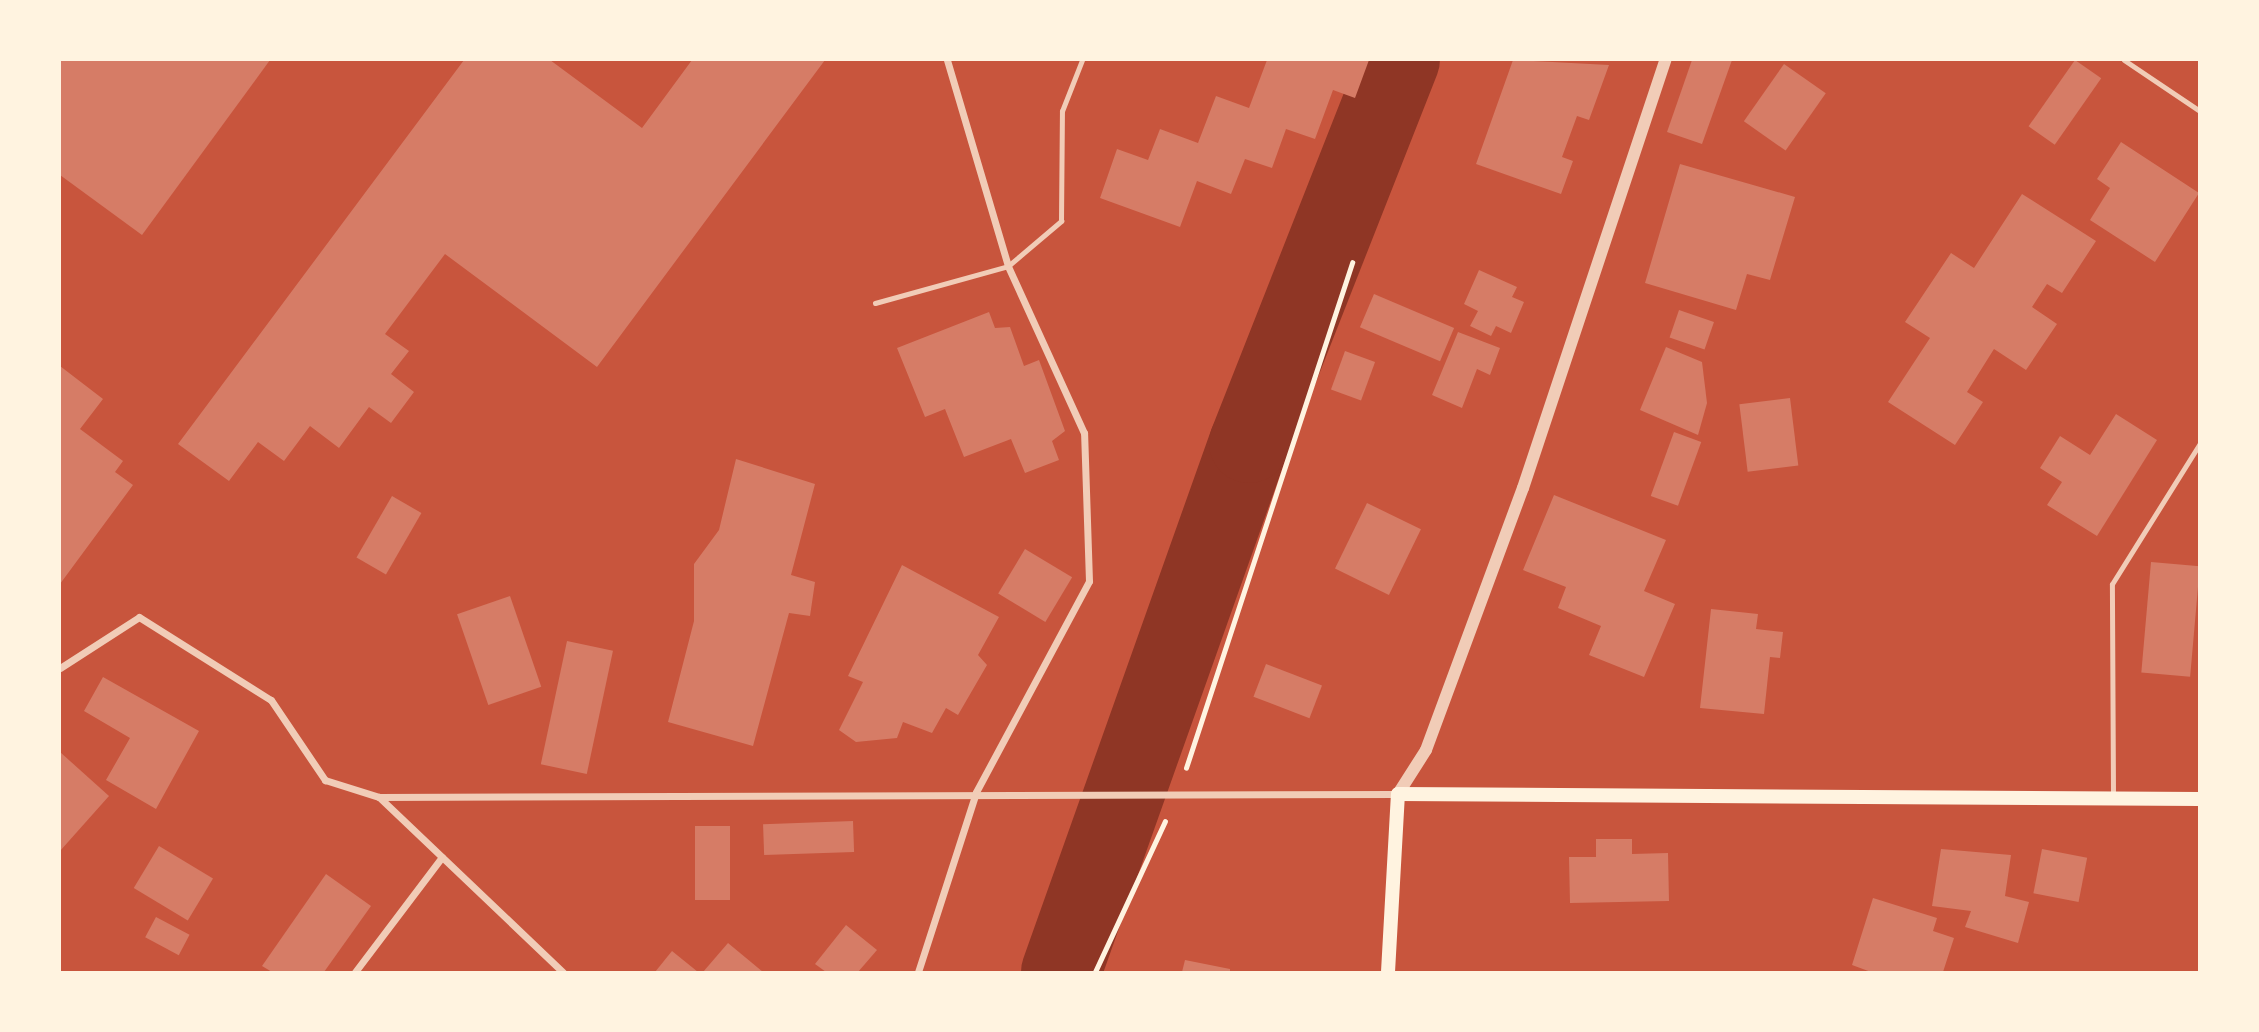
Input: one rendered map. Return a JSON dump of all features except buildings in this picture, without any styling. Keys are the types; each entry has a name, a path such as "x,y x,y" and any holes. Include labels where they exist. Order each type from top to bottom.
{"main road":[{"path":"1388,972 1398,794 2200,799"}],"street":[{"path":"918,972 976,792 1089,581 1084,433 1008,266 947,60"},
{"path":"60,668 139,617 271,700 326,780 379,797 976,792 1001,795 1398,794 1426,750 1523,488 1665,60"},
{"path":"379,797 563,972"},
{"path":"355,972 442,857"}],"lane":[{"path":"875,303 1008,266 1061,221 1062,111 1082,60"},
{"path":"2124,60 2200,111"},
{"path":"2113,799 2112,584 2200,443"}],"path":[{"path":"1095,972 1178,793 1352,263"}],"waterway":[{"path":"1061,972 1249,443 1400,60"}]}
